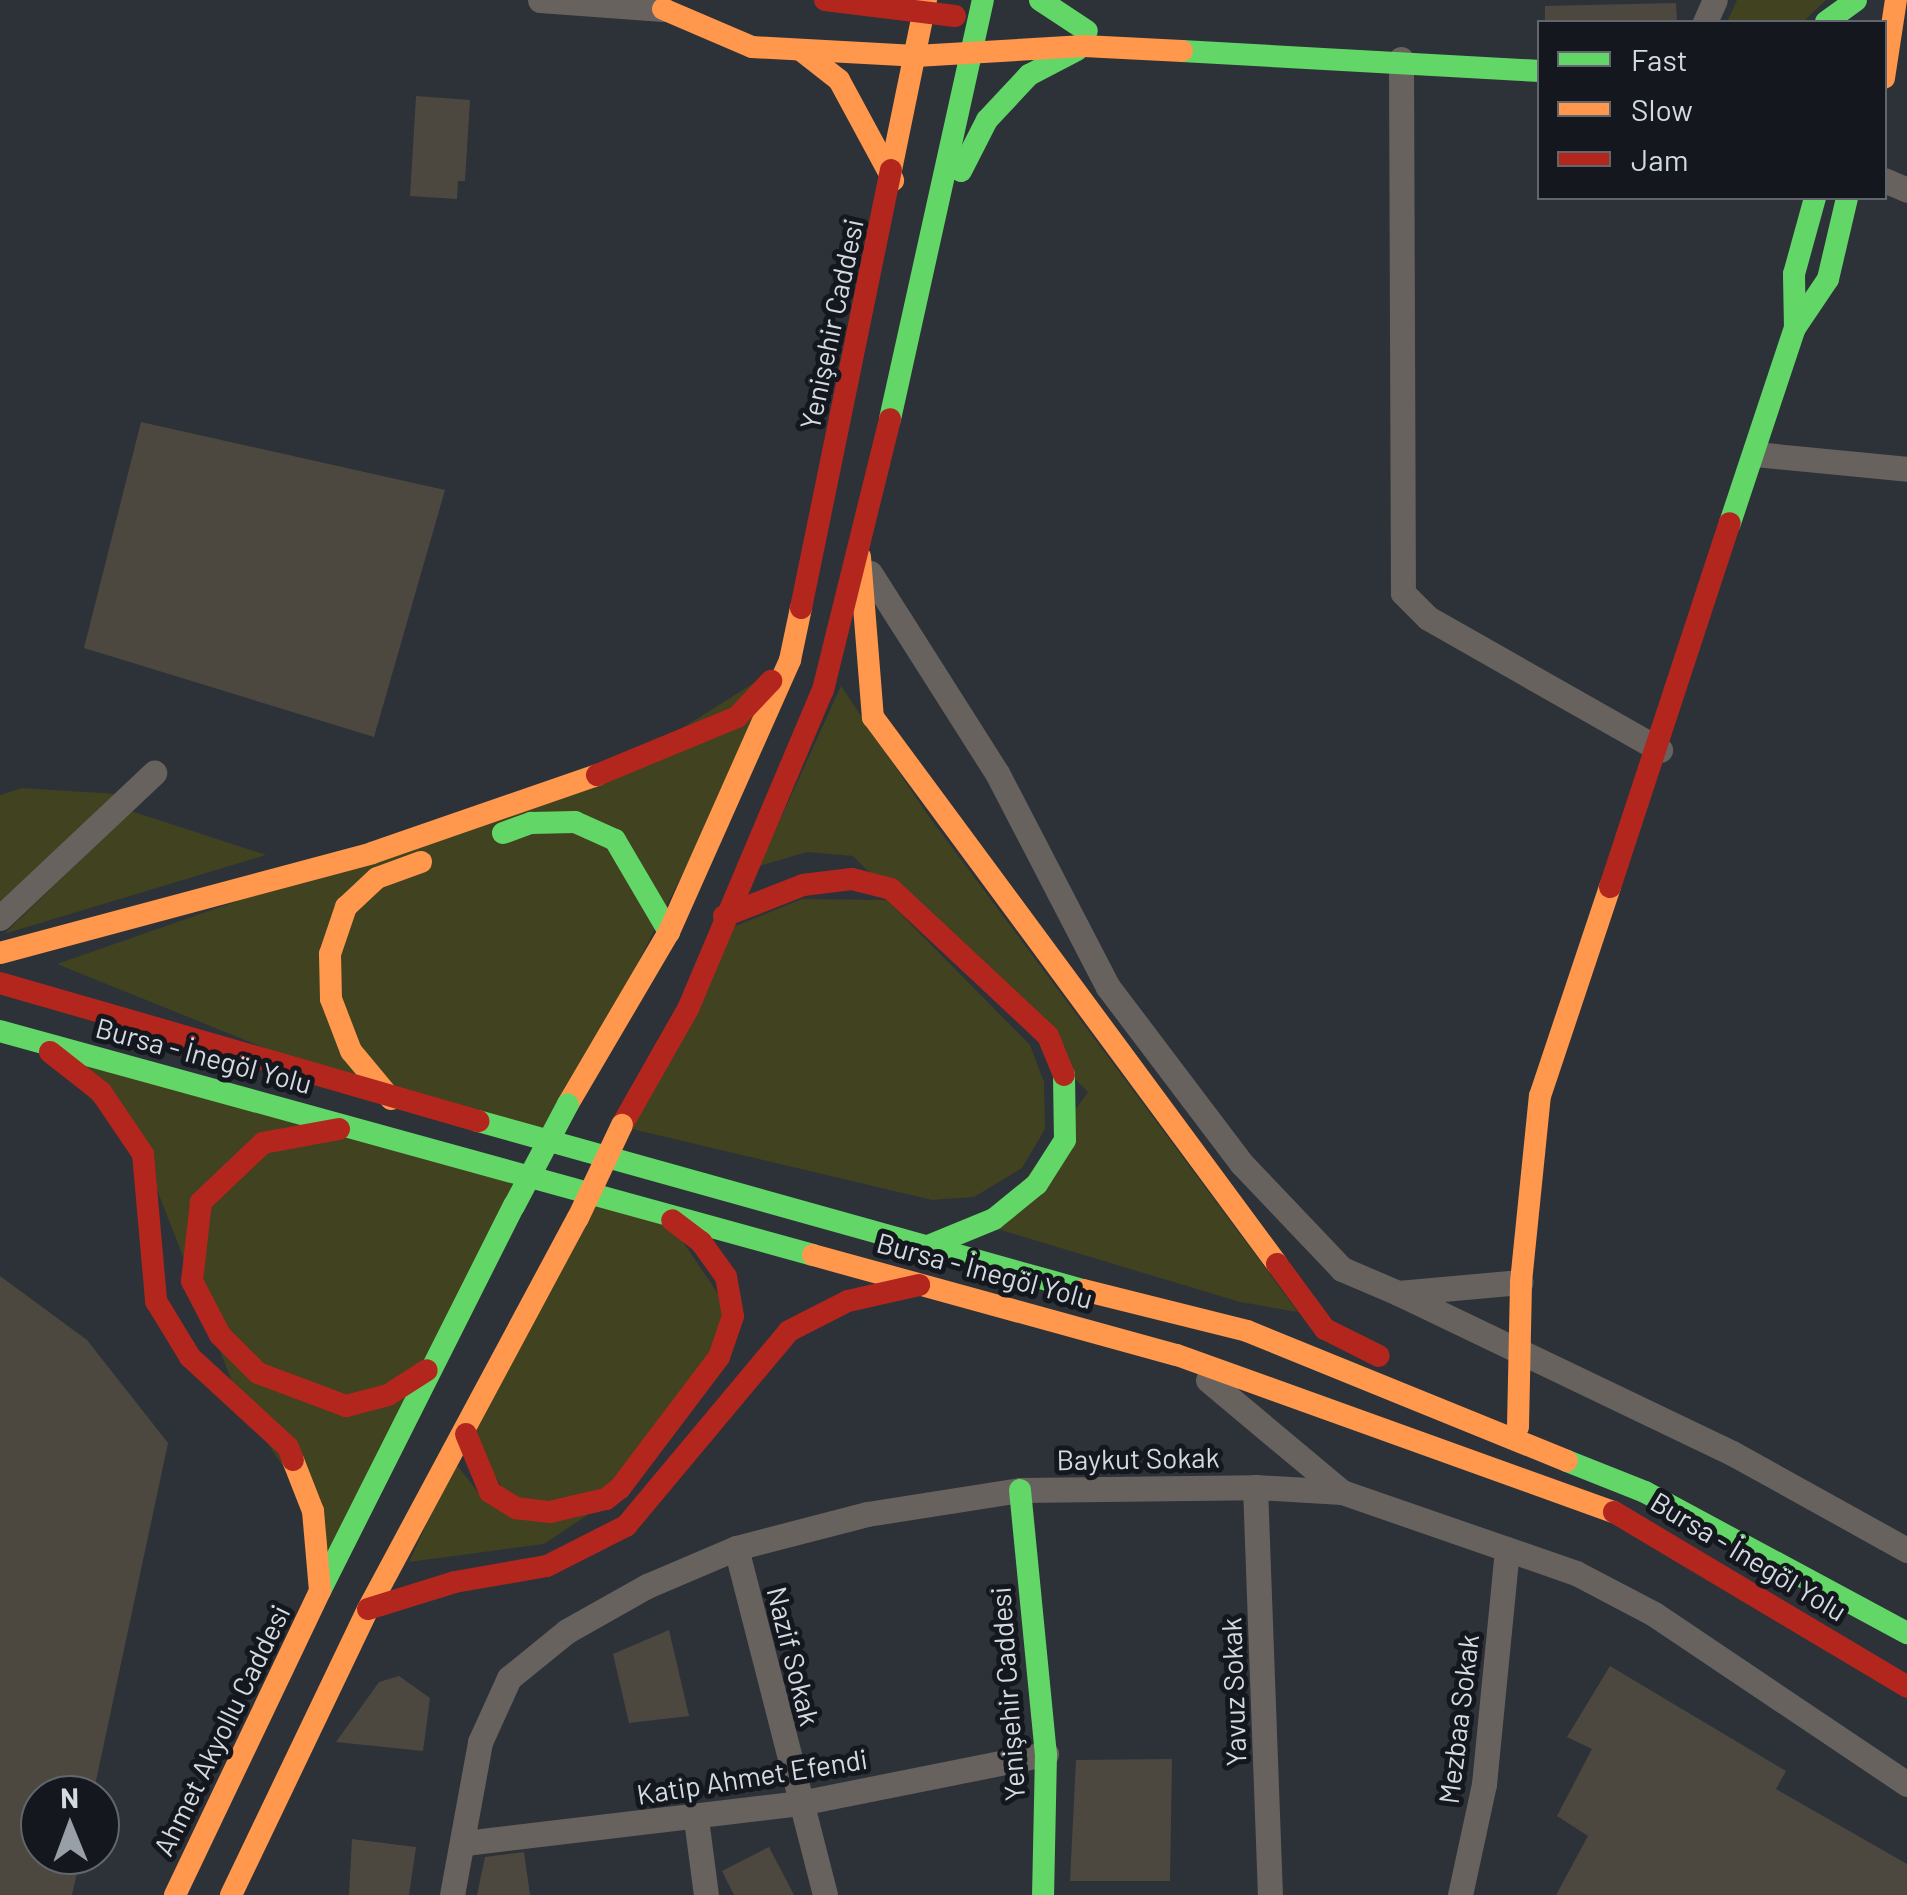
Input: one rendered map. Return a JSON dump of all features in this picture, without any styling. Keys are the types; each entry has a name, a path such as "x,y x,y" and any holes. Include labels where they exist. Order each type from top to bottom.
{"main road":[{"path":"825,0 925,6 994,16 1086,38 1182,51 1401,59 1537,71"},
{"path":"1040,0 1045,9 1086,38"},
{"path":"1829,20 1860,0"},
{"path":"1887,70 1900,36 1896,0"},
{"path":"663,9 713,2"},
{"name":"Yenişehir Caddesi","path":"427,1370 568,1104 669,932 790,660 893,180 925,6"},
{"path":"663,9 752,46 802,51 916,56 974,53 1086,38"},
{"path":"233,1893 368,1609 466,1434 622,1125 688,1009 724,916 823,690 860,557 918,284 974,53 994,16"},
{"path":"918,284 987,120 1028,75 1086,38"},
{"path":"802,51 839,80 893,180"},
{"path":"1795,328 1794,274 1814,200"},
{"path":"1518,1427 1521,1282 1540,1096 1660,750 1795,328 1828,280 1847,200"},
{"path":"860,557 873,717 1231,1209 1325,1329 1645,1492"},
{"path":"0,952 372,853 677,747 737,717 790,660"},
{"path":"391,1098 351,1051 331,1000 330,954 346,907 377,878 532,822 575,822 615,840 669,932"},
{"path":"724,916 803,885 852,879 891,888 1048,1036 1069,1086 1065,1140 1036,1184 994,1220 920,1249"},
{"name":"Bursa - İnegöl Yolu","path":"0,984 920,1249 1247,1331 1645,1492 1907,1633"},
{"name":"Bursa - İnegöl Yolu","path":"0,1032 1177,1354 1629,1518 1907,1687"},
{"path":"35,1040 101,1092 143,1154 156,1302 190,1357 288,1447 313,1511 320,1591"},
{"path":"352,1127 263,1143 200,1202 192,1280 220,1335 258,1373 346,1406 388,1396 427,1370"},
{"path":"466,1434 490,1492 516,1508 550,1512 606,1499 620,1488 719,1357 733,1316 726,1276 702,1242 665,1215"},
{"path":"368,1609 455,1582 547,1566 626,1526 788,1331 848,1301 924,1284"},
{"name":"Ahmet Akyollu Caddesi","path":"176,1895 427,1370"},
{"name":"Yenişehir Caddesi","path":"1020,1490 1046,1754 1042,1895"}],"street":[{"path":"540,0 663,9"},
{"path":"1401,59 1402,593 1428,618 1660,750"},
{"path":"1755,454 1907,469"},
{"path":"860,557 997,774 1108,986 1280,1204 1342,1269 1732,1454 1907,1550"},
{"path":"0,918 154,772"},
{"path":"1398,1294 1521,1282"},
{"path":"1177,1354 1342,1492"},
{"name":"Baykut Sokak","path":"452,1895 465,1842 480,1742 510,1678 567,1631 647,1586 736,1548 867,1514 1020,1490 1255,1487 1342,1492 1576,1573 1654,1614 1907,1784"},
{"name":"Yavuz Sokak","path":"1255,1487 1270,1895"},
{"name":"Nazif Sokak","path":"736,1548 825,1895"},
{"name":"Mezbaa Sokak","path":"1460,1895 1484,1784 1507,1549"},
{"name":"Katip Ahmet Efendi","path":"465,1842 696,1819 800,1804 1046,1754"},
{"path":"696,1819 706,1895"}],"green space":[{"path":"1737,0 1826,0 1805,20 1728,20"},
{"path":"790,660 549,1140 391,1099 57,964 621,767"},
{"path":"841,686 925,811 1298,1312 1240,1302 991,1227 1088,1092 853,856 807,852 759,866"},
{"path":"22,788 117,794 0,904 0,795"},
{"path":"131,811 266,855 4,934"},
{"path":"802,899 887,900 1030,1045 1044,1082 1045,1129 1022,1168 974,1197 932,1200 628,1128 733,927"},
{"path":"35,1040 531,1174 320,1591 313,1511 240,1402 143,1154"},
{"path":"591,1192 665,1215 733,1316 620,1488 516,1508 466,1434"},
{"path":"455,1463 486,1502 607,1502 544,1544 409,1562"}],"building":[{"path":"1676,3 1677,20 1545,20 1545,6"},
{"path":"416,96 470,100 465,181 458,181 457,199 410,196"},
{"path":"141,422 445,490 374,737 84,648"},
{"path":"0,1276 87,1340 168,1443 97,1775 20,1775 20,1875 76,1875 72,1895 0,1895"},
{"path":"669,1630 689,1716 629,1723 613,1654"},
{"path":"1610,1666 1786,1771 1776,1789 1907,1864 1907,1895 1556,1895 1588,1836 1557,1816 1592,1749 1567,1737"},
{"path":"399,1676 430,1698 423,1751 336,1742 379,1682"},
{"path":"1172,1759 1170,1881 1070,1881 1076,1760"},
{"path":"352,1839 416,1847 409,1895 349,1895"},
{"path":"769,1847 794,1895 734,1895 722,1871"},
{"path":"524,1852 530,1895 477,1895 485,1857"}],"traffic: fast":[{"path":"890,419 983,0"},
{"path":"1040,0 1087,31"},
{"path":"1829,20 1856,0"},
{"path":"961,171 987,120 1029,75 1077,50"},
{"path":"1182,51 1537,71"},
{"path":"1795,328 1794,274 1814,200"},
{"path":"1730,523 1795,328 1828,279 1847,200"},
{"path":"503,833 531,823 575,822 615,840 669,932"},
{"path":"0,1031 813,1255"},
{"path":"921,1249 994,1219 1037,1184 1065,1140 1064,1075"},
{"path":"514,1206 568,1104"},
{"path":"478,1121 1083,1290"},
{"path":"320,1591 514,1206"},
{"path":"1567,1461 1645,1492 1907,1633"},
{"path":"1020,1490 1046,1754 1043,1895"}],"traffic: slow":[{"path":"891,170 926,0"},
{"path":"1887,58 1896,0"},
{"path":"663,9 752,47 916,56 1084,46 1182,51"},
{"path":"802,51 839,80 893,180"},
{"path":"860,557 873,717 1277,1264"},
{"path":"568,1104 669,932 790,660 801,608"},
{"path":"0,953 372,853 597,775"},
{"path":"391,1099 351,1051 331,999 330,954 346,907 377,878 421,862"},
{"path":"1518,1427 1521,1282 1540,1096 1610,887"},
{"path":"578,1218 622,1125"},
{"path":"368,1609 578,1218"},
{"path":"813,1255 1177,1355 1614,1512"},
{"path":"1083,1290 1247,1331 1567,1461"},
{"path":"293,1460 313,1511 320,1591"},
{"path":"175,1895 320,1591"},
{"path":"231,1895 368,1609"}],"traffic: jam":[{"path":"825,0 955,16"},
{"path":"801,608 891,170"},
{"path":"622,1125 688,1009 823,690 890,419"},
{"path":"1610,887 1730,523"},
{"path":"597,775 737,717 771,681"},
{"path":"724,916 803,885 852,879 891,889 1048,1036 1064,1075"},
{"path":"0,983 478,1121"},
{"path":"50,1052 101,1092 143,1154 156,1301 190,1357 288,1447 293,1460"},
{"path":"339,1129 263,1143 201,1202 192,1281 220,1335 258,1373 346,1406 388,1395 427,1370"},
{"path":"466,1434 490,1492 516,1508 550,1512 606,1499 620,1488 719,1357 733,1316 726,1277 701,1242 672,1220"},
{"path":"1277,1264 1325,1329 1379,1356"},
{"path":"368,1609 455,1582 547,1566 626,1526 789,1331 848,1301 919,1285"},
{"path":"1614,1512 1907,1687"}]}
